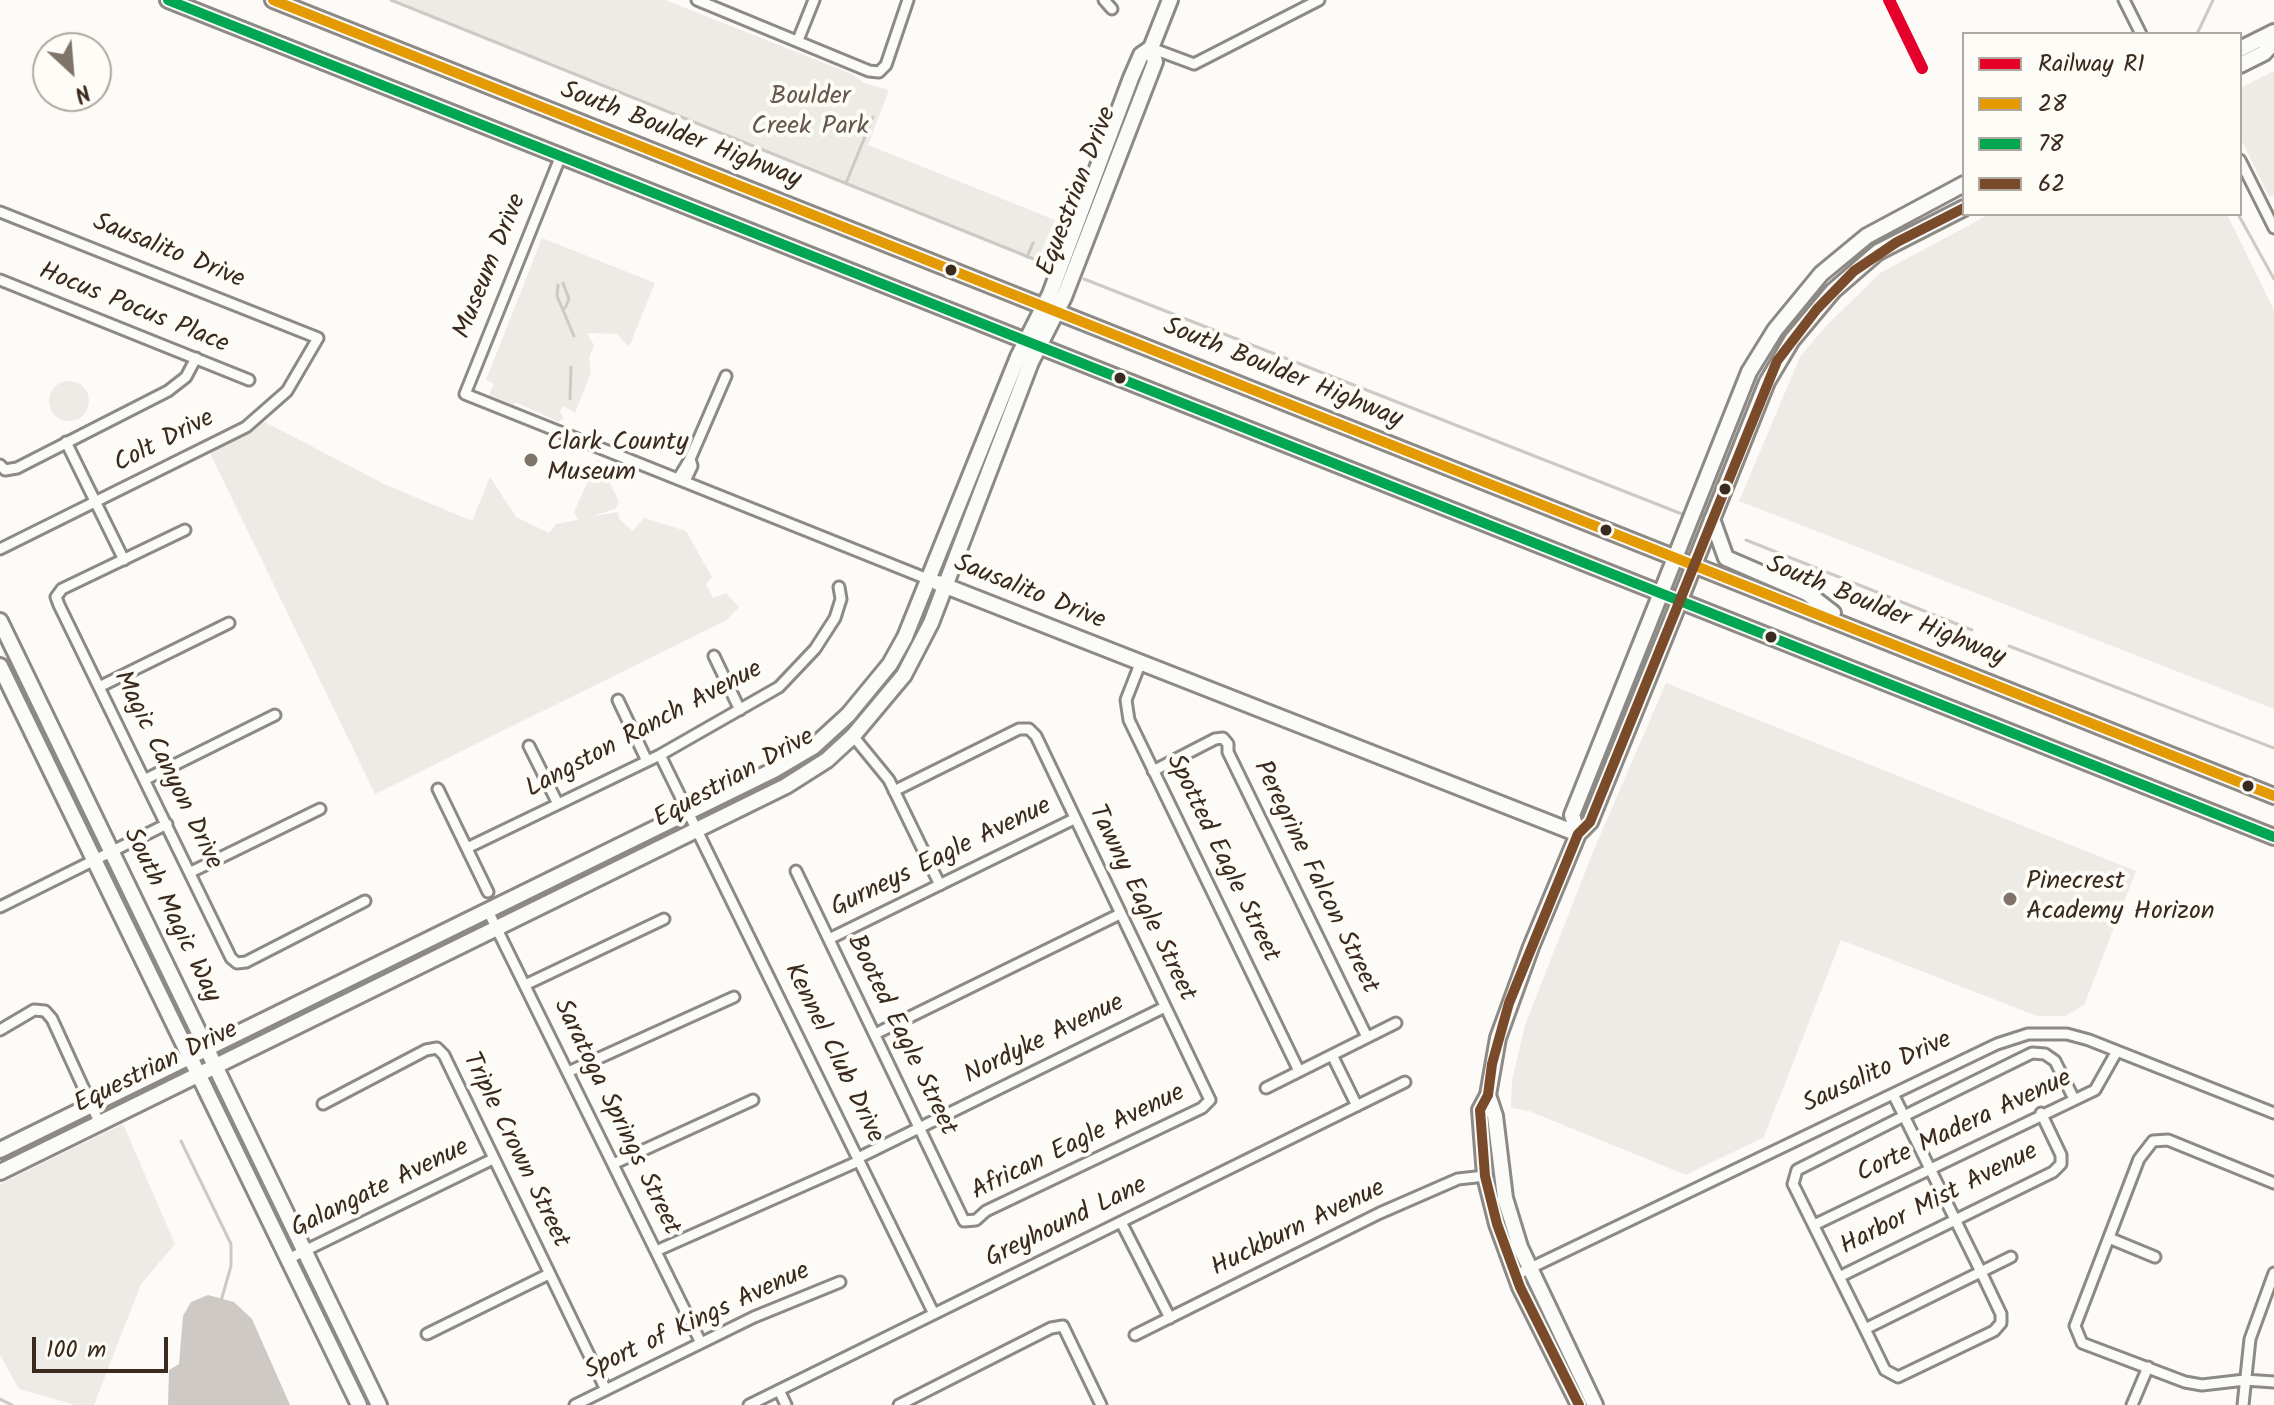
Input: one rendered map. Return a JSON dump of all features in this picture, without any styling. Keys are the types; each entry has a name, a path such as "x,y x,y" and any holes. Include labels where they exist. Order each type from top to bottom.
{"main road":[{"path":"168,0 2274,837"},
{"name":"South Boulder Highway","path":"273,0 1050,311 1846,623 2274,796"},
{"name":"Equestrian Drive","path":"0,1172 698,830 795,780 853,736 904,675 946,586 1034,344 1155,62 1151,48 1170,0"},
{"path":"2242,48 2274,37"},
{"path":"2242,64 2264,53 2274,37"},
{"path":"2242,71 2274,55"},
{"path":"1578,834 1572,815 1749,372 1821,274 1885,223 1962,185"},
{"path":"1595,1405 1497,1224 1485,1176 1480,1110 1488,1095 1492,1064 1509,1003 1578,834 1590,822 1777,361 1833,291 1897,242 1962,209"},
{"path":"1885,223 1897,242"},
{"name":"Equestrian Drive","path":"0,1150 796,758 848,715 890,664 930,580 1018,357 1034,344"},
{"path":"1766,345 1777,361"},
{"path":"1712,518 1726,558 1807,593 1846,623"},
{"name":"Sausalito Drive","path":"930,580 1578,834"},
{"name":"South Magic Way","path":"0,621 379,1405"},
{"name":"South Magic Way","path":"0,666 359,1405"},
{"path":"1488,1095 1495,1116 1505,1198 1522,1272 1579,1405"}],"street":[{"path":"697,0 720,4 869,71 879,72 886,65 908,0"},
{"path":"798,40 814,0"},
{"path":"1104,0 1112,9"},
{"path":"1151,48 1194,64 1319,0"},
{"path":"2124,0 2140,32"},
{"name":"Museum Drive","path":"465,394 560,158"},
{"path":"2242,164 2274,228"},
{"name":"Sausalito Drive","path":"0,212 318,338"},
{"name":"Hocus Pocus Place","path":"0,280 249,380"},
{"name":"Colt Drive","path":"0,549 207,448 259,417 298,376 318,338"},
{"path":"2,468 17,468 176,387 186,377 196,358"},
{"path":"681,480 692,466 690,459 726,376"},
{"name":"Sausalito Drive","path":"465,394 930,580"},
{"path":"66,442 124,560 185,530"},
{"name":"Magic Canyon Drive","path":"124,560 62,589 56,597 231,958 237,963 246,962 365,901"},
{"name":"Langston Ranch Avenue","path":"467,848 660,755 779,687 815,649 835,618 841,599 839,587"},
{"path":"101,686 229,623"},
{"path":"714,656 740,710"},
{"name":"Spotted Eagle Street","path":"1140,664 1128,691 1126,710 1299,1071"},
{"path":"618,700 647,761"},
{"path":"146,779 275,715"},
{"name":"Tawny Eagle Street","path":"894,791 1019,729 1029,729 1036,736 1210,1100"},
{"path":"853,736 878,764 894,791 940,885"},
{"name":"Peregrine Falcon Street","path":"1153,771 1223,738 1367,1037"},
{"path":"529,746 558,804"},
{"name":"Kennel Club Drive","path":"660,755 934,1314"},
{"path":"438,789 488,892"},
{"path":"191,872 320,809"},
{"name":"Gurneys Eagle Avenue","path":"829,939 1074,819"},
{"path":"0,907 167,824"},
{"name":"Booted Eagle Street","path":"796,871 964,1221"},
{"name":"Saratoga Springs Street","path":"488,911 701,1343"},
{"path":"875,1034 1120,914"},
{"path":"525,985 664,919"},
{"path":"568,1072 734,997"},
{"name":"Nordyke Avenue","path":"656,1251 859,1159 1165,1007"},
{"path":"0,1030 34,1010 45,1011 100,1124"},
{"path":"1266,1088 1396,1023"},
{"name":"Sausalito Drive","path":"1522,1272 1997,1044 2028,1034 2067,1034 2274,1113"},
{"name":"Triple Crown Street","path":"323,1104 426,1050 437,1048 444,1055 606,1390"},
{"name":"Corte Madera Avenue","path":"1814,1225 2099,1087 2117,1051"},
{"path":"1893,1094 1904,1116 1930,1168 2001,1314 2001,1323 1994,1331 1898,1377 1885,1370 1793,1184 1794,1174 1797,1170 1904,1116 2032,1053 2045,1054 2055,1061 2074,1099"},
{"path":"1332,1055 1357,1106"},
{"name":"Greyhound Lane","path":"749,1405 1405,1082"},
{"path":"613,1164 753,1100"},
{"name":"African Eagle Avenue","path":"964,1221 976,1220 986,1211 1202,1108 1210,1100"},
{"name":"Harbor Mist Avenue","path":"1839,1277 2053,1172 2061,1164 2061,1155 2041,1113"},
{"path":"2274,1183 2168,1140 2153,1141 2139,1159 2077,1318 2077,1336 2082,1343 2202,1385 2245,1380 2274,1382"},
{"name":"Galangate Avenue","path":"288,1259 493,1159"},
{"name":"Huckburn Avenue","path":"1135,1335 1380,1213 1458,1179 1485,1176"},
{"path":"1121,1222 1170,1318"},
{"path":"2109,1238 2155,1257"},
{"path":"1865,1329 2011,1257"},
{"path":"2243,1405 2250,1339 2274,1273"},
{"path":"427,1334 549,1274"},
{"name":"Sport of Kings Avenue","path":"575,1405 701,1343 840,1282"},
{"path":"899,1405 1051,1328 1063,1326 1101,1405"},
{"path":"2132,1405 2148,1367"},
{"path":"779,1390 786,1405"}],"shaded area":[{"path":"2274,71 2274,195 2269,197 2242,141 2242,87"},
{"path":"1986,216 2228,216 2274,310 2274,709 1739,501 1800,357 1824,328 1880,273"},
{"path":"1666,683 2136,871 2084,1005 2065,1016 2037,1016 1841,940 1764,1137 1686,1175 1529,1111 1511,1108 1512,1081 1525,1025 1595,847"},
{"path":"208,1295 234,1302 252,1319 290,1405 168,1405 169,1370 179,1364 183,1316 191,1302"}],"green space":[{"name":"Boulder Creek Park","path":"389,0 665,0 852,74 864,83 889,90 868,145 1055,220 1037,261"},
{"path":"542,238 655,283 629,347 617,334 587,333 594,345 589,358 591,372 575,413 564,406 559,411 564,418 559,422 515,402 514,405 489,395 494,384 486,380"},
{"path":"69,381 83,387 89,401 83,415 69,421 55,415 49,401 55,387"},
{"path":"265,422 384,484 472,521 490,477 516,517 549,533 556,524 578,520 574,512 598,459 619,502 615,509 590,517 618,512 619,519 633,531 644,518 686,531 712,577 706,584 713,598 726,593 739,607 725,621 375,794 208,449"},
{"path":"1912,895 1928,902 1910,944 1894,938"},
{"path":"123,1124 175,1244 141,1284 94,1405 75,1405 19,1389 0,1355 0,1184"}],"waterway":[{"path":"391,0 1036,260"},
{"path":"2198,32 2213,0"},
{"path":"846,183 873,117"},
{"path":"2239,216 2274,279"},
{"path":"1027,257 1033,243"},
{"path":"1084,279 1682,514"},
{"path":"563,283 569,299 565,308"},
{"path":"558,285 557,296 574,336"},
{"path":"570,399 571,367"},
{"path":"1746,540 1972,630"},
{"path":"2009,646 2274,748"},
{"path":"181,1141 231,1244 231,1266 221,1301"},
{"path":"0,1399 12,1405"}],"rail line":[{"name":"R1","path":"1889,0 1922,68"}],"transit line":[{"name":"78","path":"168,0 2274,837"},
{"name":"28","path":"273,0 2274,796"},
{"name":"62","path":"1579,1405 1520,1287 1497,1224 1485,1176 1480,1110 1488,1095 1492,1064 1509,1003 1578,834 1590,822 1777,361 1817,309 1854,271 1897,242 1962,209"}],"place":[{"name":"Clark County Museum","path":"531,460"},
{"name":"Pinecrest Academy Horizon","path":"2010,899"}]}
